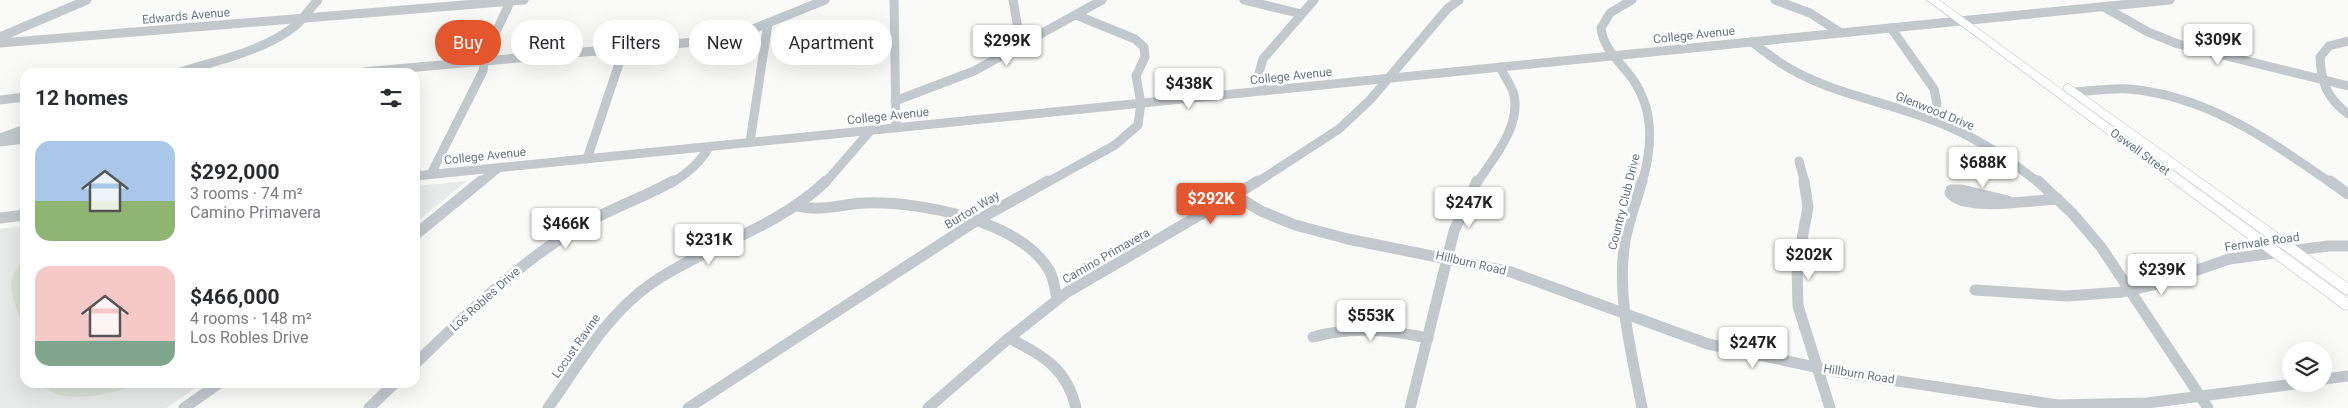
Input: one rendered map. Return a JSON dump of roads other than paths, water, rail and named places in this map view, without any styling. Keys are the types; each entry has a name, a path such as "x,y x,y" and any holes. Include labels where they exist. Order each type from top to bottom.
{"main road":[{"name":"Oswell Street","path":"1932,0 1968,21 2074,92 2348,290"},
{"name":"Oswell Street","path":"1946,0 1968,21 2348,305"}],"street":[{"path":"0,37 87,0"},
{"path":"193,68 273,39 293,27 318,0"},
{"path":"501,21 511,0"},
{"name":"Edwards Avenue","path":"0,43 524,0"},
{"path":"679,44 717,40 768,23 824,0"},
{"path":"894,0 896,128"},
{"path":"1013,0 1021,46"},
{"path":"896,102 974,72 1102,0"},
{"path":"1244,0 1302,14"},
{"path":"1265,91 1259,73 1262,59 1314,0"},
{"name":"Camino Primavera","path":"928,408 1009,338 1058,299 1095,275 1236,196 1339,129 1355,115 1448,8 1459,0"},
{"name":"Country Club Drive","path":"1632,0 1609,14 1602,26 1604,40 1635,82 1643,98 1651,134 1649,158 1626,241 1623,289 1642,408"},
{"path":"1775,0 1810,13 1841,33"},
{"name":"College Avenue","path":"420,175 2170,0"},
{"path":"2104,7 2141,28 2178,44 2348,86"},
{"name":"Burton Way","path":"688,408 976,220 1115,145 1138,125 1141,103 1136,76 1145,57 1144,47 1130,36 1076,15"},
{"path":"750,142 768,23"},
{"path":"1891,28 1934,89 1937,104 1930,120"},
{"path":"2348,41 2329,46 2320,57 2320,79 2327,95 2348,114"},
{"name":"Glenwood Drive","path":"1752,42 1779,64 1810,80 1930,120 1967,136 2008,159 2058,199 2088,229 2131,290 2204,403"},
{"path":"501,60 593,52"},
{"path":"411,68 448,65"},
{"path":"431,174 483,70 484,65"},
{"path":"587,159 619,65"},
{"path":"1410,408 1447,257 1458,223 1475,185 1511,128 1514,117 1514,95 1500,67"},
{"path":"2074,92 2126,88 2160,93 2194,102 2237,121 2348,194"},
{"path":"0,100 20,98"},
{"name":"Locust Ravine","path":"548,408 594,338 607,322 635,296 674,270 797,206 833,175 871,130"},
{"path":"0,138 20,131"},
{"path":"0,142 20,140"},
{"name":"Los Robles Drive","path":"420,359 498,285 522,266 596,218 685,175 702,160 709,147"},
{"path":"1800,160 1807,192 1808,207 1806,226 1798,258 1796,283 1803,325 1830,408"},
{"path":"420,231 498,168"},
{"name":"Hillburn Road","path":"1236,196 1277,218 1316,231 1447,257 1544,283 1626,315 1713,345 1772,360 2016,403 2117,408 2204,403 2282,387"},
{"path":"2008,201 2058,199"},
{"path":"797,206 814,208 864,203 908,205 976,220 1010,237 1040,260 1052,275 1058,299"},
{"path":"0,218 20,216"},
{"name":"Fernvale Road","path":"1975,290 2067,296 2131,290 2161,283 2206,266 2229,260 2293,250 2348,246"},
{"path":"1313,337 1342,329 1360,328 1392,331 1428,338"},
{"path":"1009,338 1054,364 1070,386 1076,408"},
{"path":"2332,378 2348,376"},
{"path":"184,408 212,388"},
{"path":"369,408 390,388"}]}
